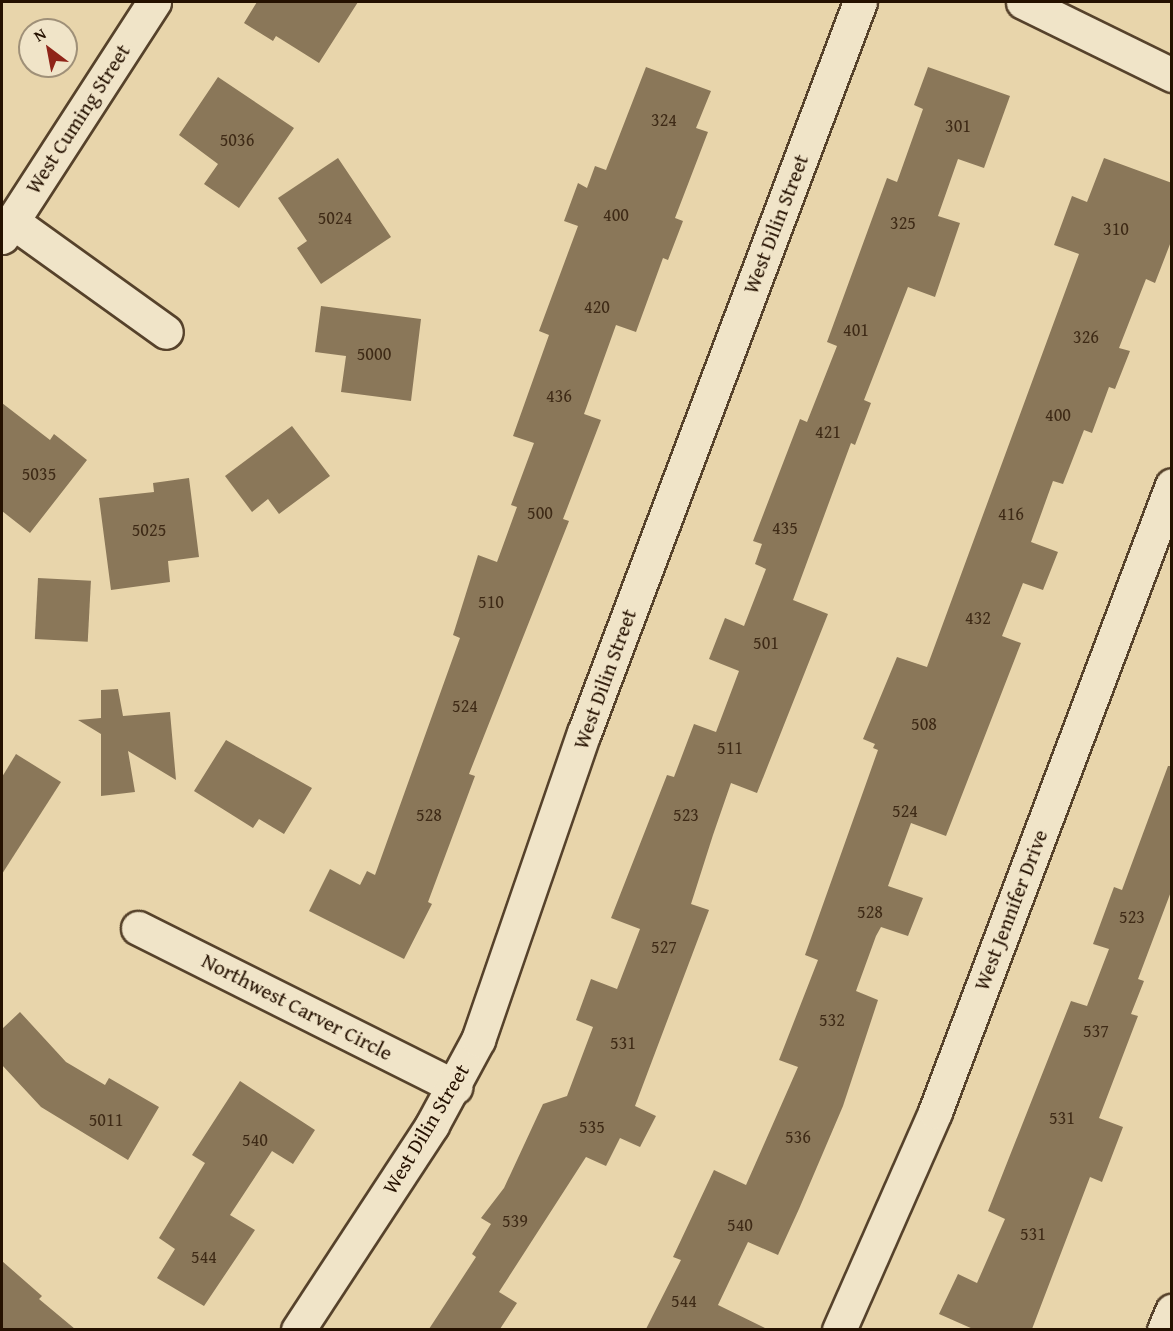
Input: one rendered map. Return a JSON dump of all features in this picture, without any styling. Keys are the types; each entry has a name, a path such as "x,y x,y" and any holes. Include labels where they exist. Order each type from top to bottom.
{"street":[{"name":"West Cuming Street","path":"7,229 154,2"},
{"name":"West Dilin Street","path":"298,1329 455,1087 478,1040 584,733 860,2"},
{"path":"1023,2 1172,75"},
{"path":"7,229 166,332"},
{"name":"West Jennifer Drive","path":"839,1329 935,1112 1172,486"},
{"name":"Northwest Carver Circle","path":"138,928 455,1087"},
{"path":"1164,1329 1172,1311"}],"building":[{"path":"257,2 358,2 319,63 276,36 273,41 244,23"},
{"path":"646,67 711,91 696,128 708,132 675,218 683,221 668,260 663,258 636,332 616,325 584,414 601,420 563,519 569,521 469,774 475,776 428,902 432,904 404,959 309,911 330,869 360,885 367,871 375,875 460,638 453,635 478,555 497,562 517,507 511,505 534,443 513,436 549,335 539,331 578,226 564,221 578,183 587,188 595,166 606,170"},
{"path":"928,67 1010,96 984,168 958,159 938,216 960,223 935,297 908,287 864,400 871,403 855,445 851,443 793,600 828,614 757,793 731,783 713,835 691,904 709,910 635,1106 656,1116 640,1147 620,1138 606,1166 586,1157 499,1292 517,1303 500,1329 429,1329 476,1257 472,1254 491,1224 481,1218 504,1188 543,1104 567,1096 593,1027 576,1020 591,979 617,989 640,929 611,918 667,775 674,777 694,724 716,732 739,671 709,659 725,618 744,626 766,569 755,564 762,544 753,541 800,419 807,422 837,346 827,342 887,178 897,182 923,109 914,105"},
{"path":"218,77 294,128 239,208 204,184 218,164 179,135"},
{"path":"338,158 391,237 321,284 297,248 307,241 278,198"},
{"path":"1104,158 1172,183 1172,239 1155,283 1146,279 1119,348 1130,351 1115,389 1109,387 1092,433 1084,430 1063,484 1053,481 1031,542 1058,552 1043,590 1023,583 1002,636 1021,643 946,836 911,823 888,886 923,898 908,936 881,927 876,936 856,991 878,1000 843,1106 778,1255 748,1242 718,1305 767,1329 646,1329 681,1260 673,1257 714,1170 746,1185 798,1067 779,1060 818,960 805,955 878,750 873,748 875,744 863,739 897,657 927,667 1079,254 1054,245 1072,196 1087,202"},
{"path":"321,306 421,319 411,401 341,392 346,356 315,352"},
{"path":"2,403 50,440 54,434 87,460 30,533 2,511"},
{"path":"292,426 330,476 279,514 268,499 252,512 225,476"},
{"path":"189,478 199,557 168,561 170,582 111,590 99,498 154,492 153,483"},
{"path":"38,578 91,581 88,642 35,639"},
{"path":"118,689 123,716 170,712 176,780 128,751 135,792 101,796 101,734 78,720 101,718 101,690"},
{"path":"226,740 312,788 284,834 259,819 253,828 194,791"},
{"path":"16,754 61,782 2,874 2,777"},
{"path":"1168,766 1172,766 1172,889 1138,979 1144,981 1131,1014 1138,1016 1099,1118 1123,1127 1102,1182 1090,1177 1032,1329 973,1329 939,1314 958,1274 977,1283 1005,1219 988,1211 1071,1001 1087,1006 1109,949 1093,944 1114,887 1122,890"},
{"path":"20,1012 66,1062 105,1085 109,1078 159,1107 128,1160 41,1107 2,1065 2,1029"},
{"path":"240,1081 315,1130 293,1164 272,1151 230,1215 255,1230 204,1306 157,1278 175,1249 159,1238 205,1163 192,1155"},
{"path":"2,1261 42,1296 39,1299 75,1329 2,1329"}]}
